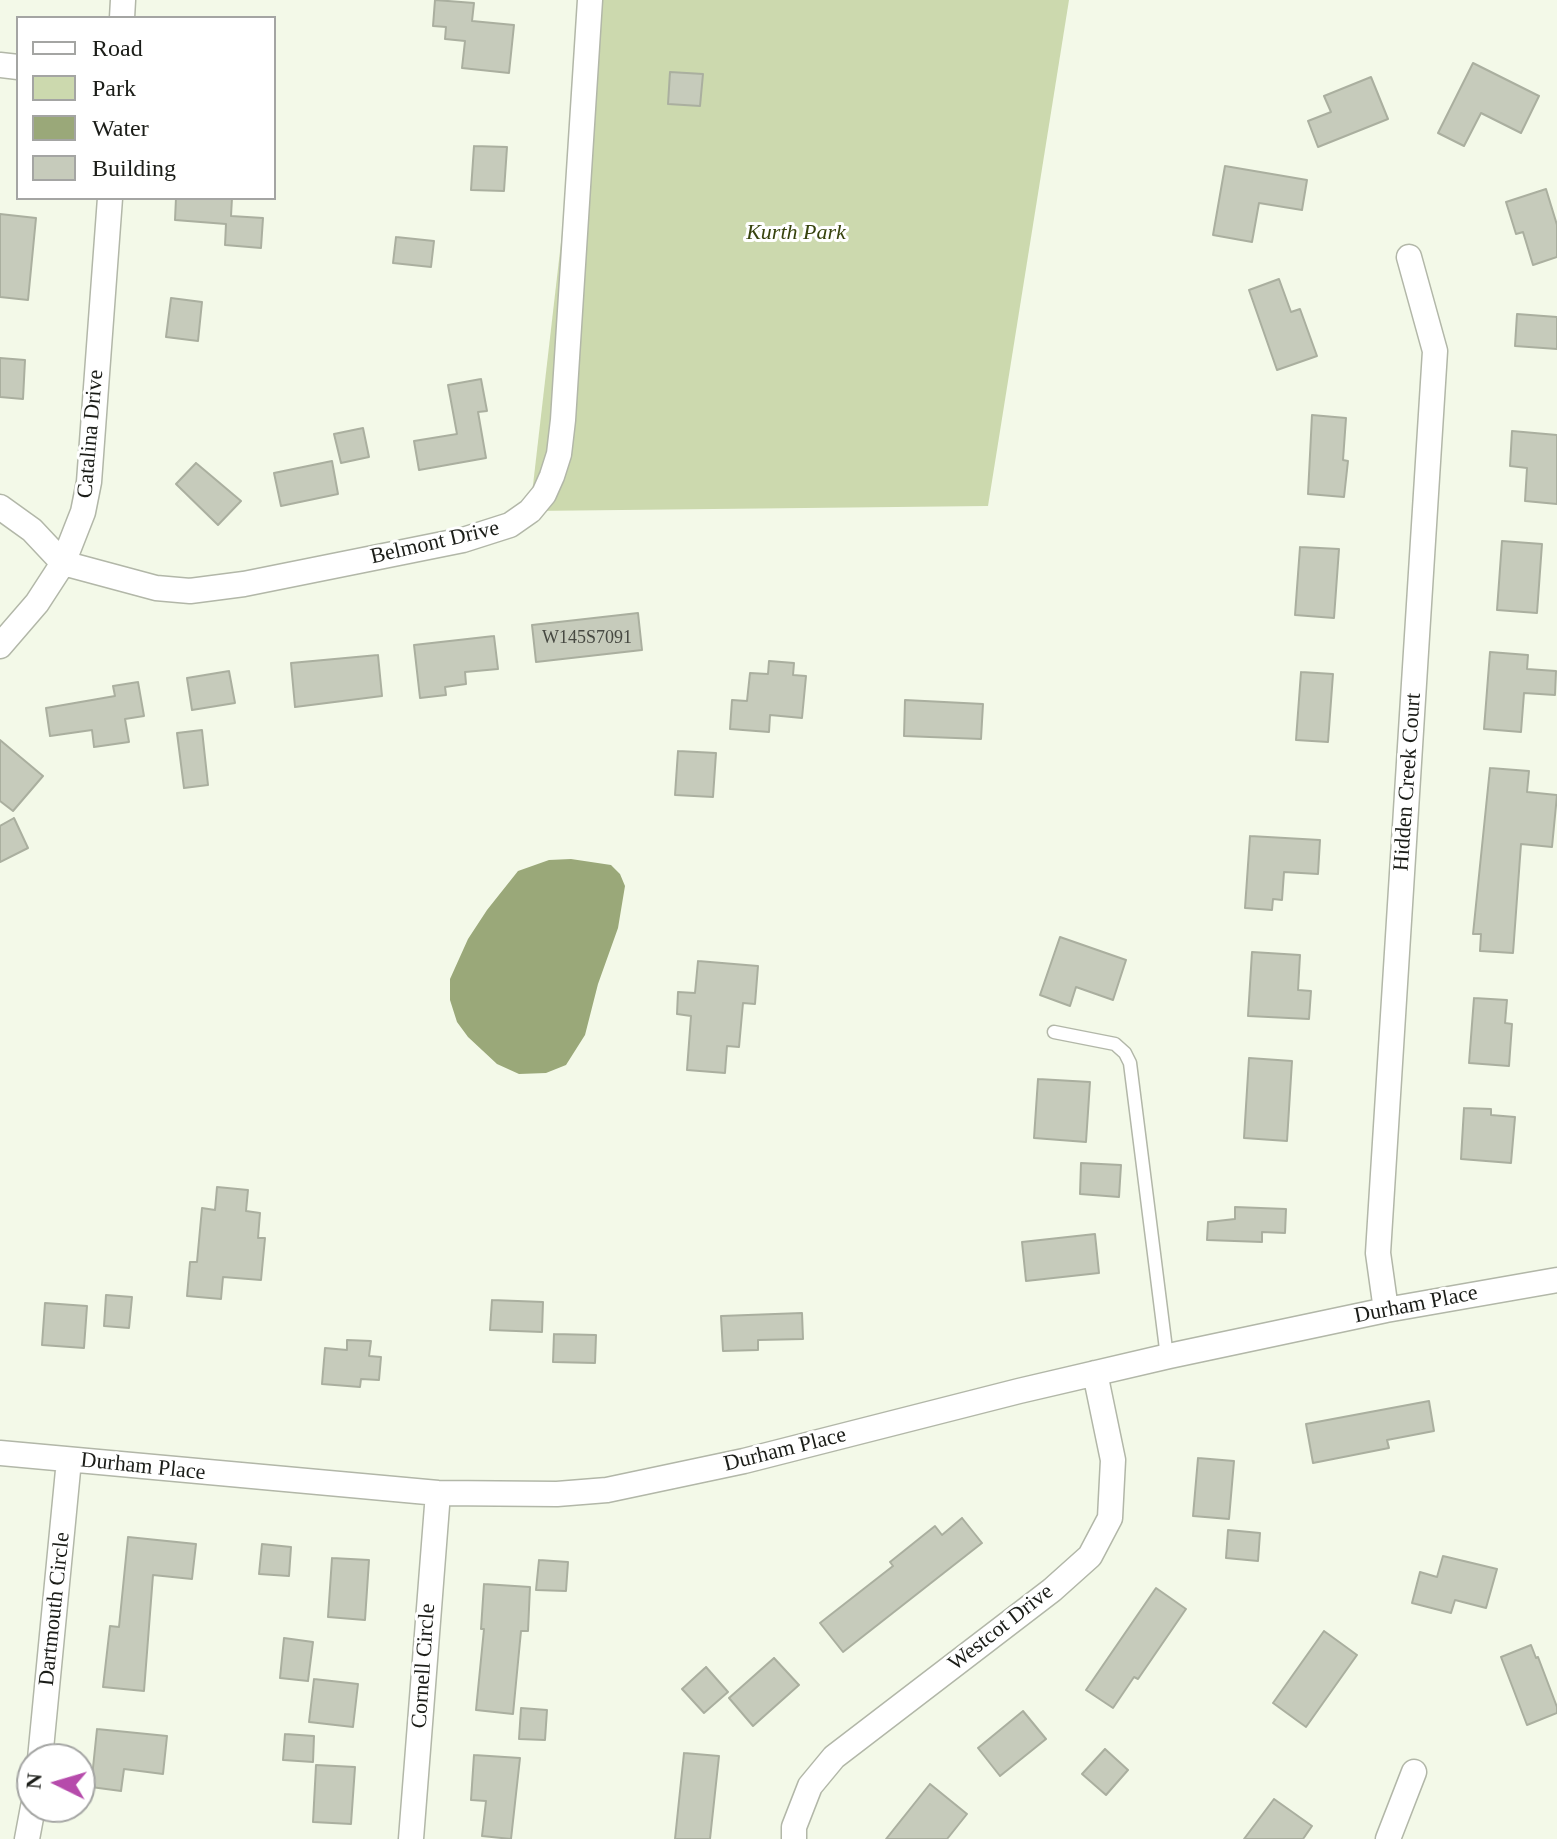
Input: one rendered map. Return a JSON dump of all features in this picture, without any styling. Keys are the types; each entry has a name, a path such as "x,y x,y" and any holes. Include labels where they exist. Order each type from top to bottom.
{"street":[{"name":"Belmont Drive","path":"63,563 156,588 190,591 244,584 463,540 510,525 530,511 544,494 552,476 559,454 563,420 590,0"},
{"name":"Catalina Drive","path":"0,646 37,603 63,563 83,512 89,482 110,200"},
{"name":"Hidden Creek Court","path":"1386,1310 1378,1253 1435,351 1409,257"},
{"path":"0,507 32,530 63,563"},
{"name":"Durham Place","path":"0,1453 438,1493 557,1494 646,1483 1095,1373 1386,1310 1557,1280"},
{"name":"Westcot Drive","path":"794,1839 794,1827 810,1786 834,1757 1052,1590 1090,1556 1110,1518 1113,1460 1095,1373"},
{"name":"Dartmouth Circle","path":"42,1743 69,1460"},
{"name":"Cornell Circle","path":"411,1839 438,1493"},
{"path":"1388,1839 1414,1772"}],"lane":[{"path":"1054,1032 1115,1044 1130,1063 1167,1357"}],"green space":[{"name":"Kurth Park","path":"589,0 1069,0 988,506 530,511"}],"water":[{"path":"571,859 611,865 620,874 625,886 618,928 598,984 585,1035 566,1065 546,1073 519,1074 497,1064 457,1022 450,1000 450,979 468,939 518,871 549,860"}],"building":[{"path":"435,0 474,3 472,21 514,25 509,73 462,68 465,41 445,39 446,27 433,26"},
{"path":"1473,63 1539,96 1521,133 1481,113 1464,146 1438,133"},
{"path":"670,72 703,74 700,106 668,104"},
{"path":"1371,77 1388,119 1318,147 1308,121 1331,112 1324,96"},
{"path":"474,146 507,147 504,191 471,190"},
{"path":"1225,166 1307,180 1302,210 1259,203 1252,242 1213,235"},
{"path":"1546,189 1557,225 1557,257 1533,265 1523,232 1516,234 1506,202"},
{"path":"176,200 232,200 231,216 263,218 261,248 225,245 226,224 175,220"},
{"path":"0,214 36,218 28,300 0,297"},
{"path":"396,237 434,241 431,267 393,263"},
{"path":"1279,279 1291,312 1300,309 1317,356 1277,370 1249,290"},
{"path":"171,298 202,302 198,341 166,337"},
{"path":"1517,314 1557,317 1557,349 1515,346"},
{"path":"0,358 25,360 23,399 0,397"},
{"path":"481,379 487,411 478,412 486,458 419,470 414,441 457,434 448,385"},
{"path":"1312,415 1346,418 1343,460 1348,461 1344,497 1308,494"},
{"path":"363,428 369,457 341,463 334,434"},
{"path":"1512,431 1557,435 1557,504 1525,501 1527,468 1510,466"},
{"path":"332,461 338,494 281,506 274,473"},
{"path":"196,463 241,501 218,525 176,484"},
{"path":"1502,541 1542,544 1537,613 1497,610"},
{"path":"1300,547 1339,549 1334,618 1295,615"},
{"path":"638,613 642,650 536,662 532,625"},
{"path":"494,636 498,669 465,672 466,684 445,687 446,695 420,698 414,645"},
{"path":"1490,652 1528,655 1527,669 1556,671 1555,695 1524,693 1521,732 1484,729"},
{"path":"378,655 382,696 295,707 291,663"},
{"path":"769,661 794,663 793,675 806,676 802,718 770,715 769,732 730,729 732,700 747,701 750,673 768,674"},
{"path":"229,671 235,703 192,710 187,678"},
{"path":"1301,672 1333,674 1328,742 1296,740"},
{"path":"138,682 144,716 125,719 129,742 94,747 92,730 50,736 46,708 115,696 113,686"},
{"path":"905,700 983,704 981,739 904,736"},
{"path":"202,730 208,785 184,788 177,733"},
{"path":"0,740 43,776 13,811 0,801"},
{"path":"678,751 716,753 713,797 675,795"},
{"path":"1490,768 1529,771 1527,792 1557,795 1552,847 1521,844 1513,953 1480,951 1481,934 1473,934"},
{"path":"14,818 28,848 0,862 0,826"},
{"path":"1250,836 1320,840 1318,874 1284,872 1282,900 1273,899 1272,910 1245,908"},
{"path":"1060,937 1126,960 1113,1000 1076,987 1070,1006 1040,995"},
{"path":"1252,952 1300,955 1298,990 1311,991 1309,1019 1248,1016"},
{"path":"698,961 758,966 755,1004 743,1003 739,1047 727,1046 725,1073 687,1070 691,1016 677,1014 678,992 695,993"},
{"path":"1474,998 1507,1000 1505,1023 1512,1024 1509,1066 1469,1063"},
{"path":"1249,1058 1292,1061 1287,1141 1244,1138"},
{"path":"1038,1079 1090,1082 1086,1142 1034,1138"},
{"path":"1464,1108 1491,1109 1491,1115 1515,1117 1511,1163 1461,1159"},
{"path":"1081,1163 1121,1165 1119,1197 1080,1194"},
{"path":"217,1187 248,1190 246,1211 260,1213 258,1238 265,1238 261,1280 223,1277 221,1299 187,1296 190,1262 197,1262 202,1208 215,1210"},
{"path":"1235,1207 1286,1209 1285,1233 1262,1232 1262,1242 1207,1240 1208,1222 1235,1219"},
{"path":"1095,1234 1099,1273 1026,1281 1022,1242"},
{"path":"106,1295 132,1297 129,1328 104,1326"},
{"path":"492,1300 543,1302 542,1332 490,1330"},
{"path":"45,1303 87,1306 84,1348 42,1345"},
{"path":"802,1313 803,1339 758,1340 758,1350 723,1351 721,1316"},
{"path":"554,1334 596,1335 595,1363 553,1362"},
{"path":"347,1340 371,1341 369,1356 381,1357 379,1380 361,1379 360,1387 322,1384 325,1348 347,1350"},
{"path":"1429,1401 1434,1431 1387,1440 1389,1448 1313,1463 1306,1424"},
{"path":"1198,1458 1234,1461 1229,1519 1193,1516"},
{"path":"962,1518 982,1543 843,1652 820,1623 893,1566 890,1562 935,1526 942,1535"},
{"path":"1228,1530 1260,1533 1258,1561 1226,1558"},
{"path":"128,1537 196,1544 192,1579 153,1575 144,1691 103,1687 110,1626 119,1627"},
{"path":"262,1544 291,1547 289,1576 259,1574"},
{"path":"1443,1556 1497,1569 1486,1608 1455,1600 1451,1613 1412,1603 1420,1572 1437,1577"},
{"path":"332,1558 369,1560 365,1620 328,1617"},
{"path":"539,1560 568,1562 566,1591 536,1590"},
{"path":"484,1584 530,1587 528,1631 521,1631 513,1714 476,1710 484,1629 481,1629"},
{"path":"1156,1588 1186,1609 1138,1679 1134,1677 1113,1708 1086,1690"},
{"path":"1324,1631 1357,1655 1306,1727 1273,1703"},
{"path":"284,1638 313,1642 308,1681 280,1678"},
{"path":"1531,1645 1557,1713 1527,1725 1501,1657"},
{"path":"774,1658 799,1685 753,1726 729,1698"},
{"path":"706,1667 728,1692 704,1713 682,1689"},
{"path":"314,1679 358,1684 353,1727 309,1722"},
{"path":"521,1708 547,1710 545,1740 519,1739"},
{"path":"1023,1711 1046,1739 1000,1776 978,1748"},
{"path":"97,1729 167,1736 163,1774 124,1769 121,1791 96,1788"},
{"path":"285,1734 314,1736 313,1762 283,1760"},
{"path":"1105,1749 1128,1770 1106,1795 1082,1774"},
{"path":"684,1753 719,1756 710,1839 675,1839"},
{"path":"474,1755 520,1758 511,1839 482,1836 486,1801 471,1800"},
{"path":"316,1765 355,1767 351,1824 313,1822"},
{"path":"930,1784 967,1814 947,1839 886,1839"},
{"path":"1274,1799 1312,1826 1303,1839 1244,1839"}]}
